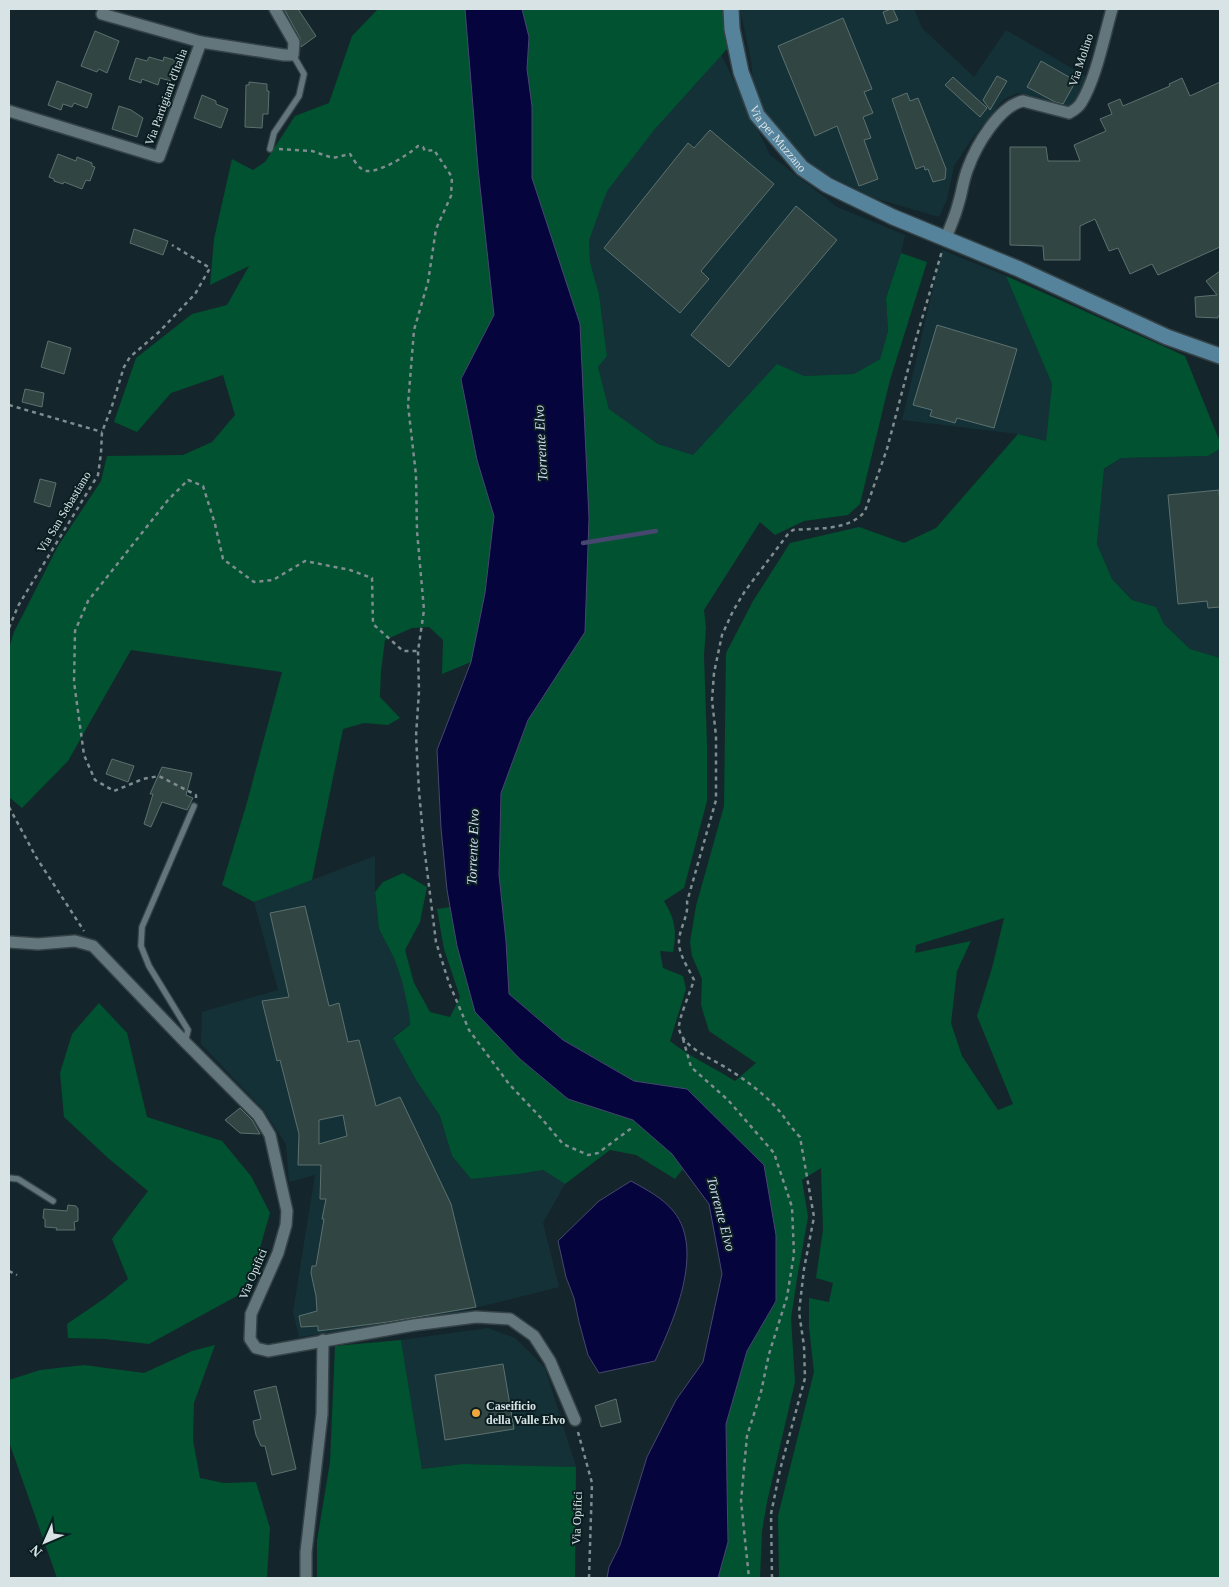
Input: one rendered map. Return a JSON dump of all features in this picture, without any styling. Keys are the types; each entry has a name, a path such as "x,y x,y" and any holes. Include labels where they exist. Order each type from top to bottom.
{"street":[{"path":"276,9 294,42 293,54"},
{"name":"Via per Muzzano","path":"731,9 732,29 741,72 757,115 802,168 827,185 893,217 1019,269 1166,337 1220,356"},
{"name":"Via Molino","path":"946,238 958,206 968,168 991,126 1007,109 1016,102 1023,101 1069,113 1074,111 1080,104 1091,80 1112,9"},
{"path":"102,14 201,42"},
{"name":"Via Partigiani d'Italia","path":"9,111 159,157 201,42 284,55 293,54"},
{"path":"9,942 38,944 75,941 93,946"},
{"name":"Via Opifici","path":"93,946 258,1115 270,1135 287,1211 286,1226 278,1253 251,1314 250,1339 256,1348 268,1351 323,1340 476,1317 510,1319 534,1336 550,1361 575,1420"},
{"path":"306,1578 306,1552 322,1414 323,1340"}],"lane":[{"path":"270,149 274,133 300,96 304,74 293,54"},
{"path":"185,1042 188,1030 149,966 141,946 142,927 194,806"},
{"path":"9,1178 18,1179 53,1201"}],"path":[{"path":"270,149 289,148 312,151 333,158 350,154 360,167 366,171 381,168 409,154 418,146 423,147 425,151 434,150 452,177 451,196 436,229 428,282 414,330 408,405 416,476 417,531 424,610 418,651 419,691 416,736 418,791 436,942 449,983 469,1030 509,1084 563,1144 588,1155 598,1153 633,1127"},
{"path":"749,1578 741,1501 747,1436 762,1392 769,1354 788,1297 794,1254 792,1207 774,1153 728,1100 691,1067 678,1027 694,980 681,954 679,943 687,916 687,902 716,800 717,752 712,700 714,674 722,634 733,611 788,534 793,530 832,527 851,522 860,518 865,511 887,448 916,339 946,238"},
{"name":"Via San Sebastiano","path":"9,628 18,606 98,475 102,453 102,432 124,367 130,357 158,332 195,294 210,268 172,245"},
{"path":"9,405 102,432"},
{"path":"194,806 196,795 159,776 143,779 114,791 95,780 84,756 74,682 75,631 88,601 168,500 188,480 202,486 215,524 223,559 254,582 273,580 305,561 350,570 372,578 373,624 403,651 418,651"},
{"path":"9,807 36,857 93,946"},
{"path":"683,1038 692,1048 747,1082 780,1112 800,1137 804,1153 814,1217 804,1269 799,1312 804,1346 805,1378 780,1470 771,1514 772,1578"},
{"path":"9,1271 17,1275"},
{"name":"Via Opifici","path":"575,1420 592,1483 589,1578"}],"shaded area":[{"path":"740,9 914,9 922,28 974,77 1006,30 1087,77 1071,109 1060,108 1017,93 1003,100 971,140 954,166 947,199 939,217 874,198 806,164 764,112 753,83 751,60"},
{"path":"718,48 770,155 837,207 905,235 886,298 888,331 880,359 854,374 804,376 777,365 693,455 658,444 609,409 598,367 607,355 599,294 590,262 589,239 597,194"},
{"path":"942,250 1006,276 1052,384 1046,441 1018,434 902,420"},
{"path":"1220,449 1220,658 1190,649 1164,624 1156,607 1132,600 1112,579 1097,544 1104,470 1121,458 1208,456"},
{"path":"375,856 375,892 379,929 394,958 402,981 409,1013 410,1025 393,1037 416,1080 440,1116 452,1156 471,1179 543,1170 565,1184 543,1223 559,1287 442,1316 299,1337 293,1312 315,1175 289,1182 286,1144 263,1109 201,1044 202,1012 278,990 254,902"},
{"path":"488,1328 515,1338 545,1368 576,1467 463,1464 422,1469 401,1340"}],"green space":[{"path":"378,9 724,9 727,49 654,130 607,191 589,240 590,262 599,294 607,356 598,367 609,409 658,444 693,455 777,364 804,376 854,374 880,359 888,331 886,298 901,253 927,262 890,380 860,504 848,515 804,521 775,535 760,522 704,610 706,628 704,655 707,801 684,888 664,901 671,913 674,925 673,952 660,951 663,968 683,976 686,989 670,1041 735,1081 756,1063 709,1031 701,1005 702,979 692,956 690,942 696,906 724,806 726,653 753,601 790,543 859,527 904,543 936,528 1018,434 1046,441 1052,384 1006,276 1185,356 1220,442 1220,449 1208,456 1121,458 1104,469 1097,544 1112,579 1132,600 1156,607 1164,624 1190,649 1220,658 1220,1578 779,1578 778,1516 814,1372 809,1327 809,1298 829,1302 833,1283 816,1278 823,1230 821,1168 802,1180 808,1217 791,1318 795,1382 767,1502 762,1531 760,1578 718,1578 728,1542 726,1424 747,1351 776,1301 687,1090 634,1081 563,1040 509,994 499,875 501,793 528,720 585,632 489,265 494,315 461,379 477,460 494,516 485,593 471,662 442,674 443,640 429,627 412,628 385,640 380,697 400,718 388,725 364,723 343,729 312,880 254,902 222,885 246,806 282,672 131,650 68,761 22,808 9,797 9,648 14,632 58,546 101,481 107,456 183,455 212,442 235,415 223,375 171,393 137,432 114,422 136,358 192,314 227,305 249,266 210,285 214,239 232,159 253,170 265,162 295,116 329,103 352,36","holes":["1004,918 992,968 977,1016 1013,1104 998,1110 962,1056 951,1023 957,971 971,941 915,953 916,945"]},
{"path":"403,873 427,887 420,922 405,950 414,983 430,1012 450,1017 460,997 444,949 437,909 450,907 457,946 475,1012 520,1059 568,1099 633,1120 672,1154 683,1169 675,1179 636,1155 610,1150 565,1184 543,1170 471,1179 452,1156 440,1116 416,1080 393,1038 410,1025 409,1013 402,981 394,958 379,929 375,892 383,882"},
{"path":"99,1003 127,1033 147,1117 222,1141 251,1176 270,1213 248,1290 149,1344 105,1339 68,1338 67,1324 105,1298 128,1279 112,1239 148,1191 108,1158 64,1117 60,1073 72,1034"},
{"path":"401,1340 422,1469 463,1464 576,1467 575,1578 317,1578 317,1541 330,1462 335,1346"},
{"path":"215,1345 194,1403 193,1440 200,1478 224,1483 256,1482 270,1528 267,1578 57,1578 9,1442 9,1380 40,1370 84,1365 144,1373 192,1351"}],"water":[{"name":"Torrente Elvo","path":"465,9 522,9 529,37 527,69 532,106 532,178 580,324 589,518 585,632 528,720 501,793 499,875 509,994 563,1040 634,1081 687,1089 764,1165 776,1235 776,1301 747,1351 726,1424 728,1542 718,1578 607,1578 609,1567 620,1545 647,1457 676,1400 703,1362 722,1274 709,1204 672,1154 633,1120 568,1099 520,1059 475,1012 457,946 447,890 441,828 437,750 471,662 485,593 494,516 477,460 461,379 494,315 478,168"},
{"path":"631,1181 660,1198 670,1207 683,1228 687,1246 683,1286 670,1327 655,1361 599,1373 588,1355 558,1241 599,1201"}],"building":[{"path":"284,9 298,9 316,36 301,47 300,38"},
{"path":"893,9 898,20 887,24 883,12"},
{"path":"843,18 872,89 864,92 873,113 863,117 871,138 864,140 878,179 859,186 837,126 815,136 778,46"},
{"path":"95,31 119,41 107,73 99,69 97,72 81,66"},
{"path":"149,57 163,61 164,57 178,61 171,81 160,78 158,85 142,79 141,83 129,79 136,58 147,61"},
{"path":"1041,61 1076,81 1063,104 1055,102 1027,87"},
{"path":"997,76 1007,81 990,110 983,100"},
{"path":"953,77 987,108 980,117 945,85"},
{"path":"1182,78 1190,96 1220,82 1220,247 1158,275 1152,264 1130,274 1118,248 1109,251 1095,219 1080,226 1080,260 1044,260 1043,246 1010,245 1010,147 1046,147 1048,161 1080,161 1074,145 1106,131 1100,119 1112,114 1108,104 1120,99 1123,106 1170,86 1169,84"},
{"path":"57,81 92,94 87,108 74,103 72,107 63,104 61,110 48,105"},
{"path":"249,82 267,84 267,91 269,91 268,114 263,114 262,128 245,127 246,85 249,85"},
{"path":"907,93 910,101 918,98 946,169 945,179 933,182 928,169 925,170 924,166 916,169 892,99"},
{"path":"202,95 228,109 221,128 194,118"},
{"path":"119,106 131,110 143,118 137,137 112,129"},
{"path":"710,130 774,184 701,271 709,279 680,313 604,248 688,143 694,148"},
{"path":"58,154 76,161 77,157 92,163 92,166 95,167 90,181 86,180 82,189 64,182 63,184 54,181 54,179 49,177"},
{"path":"796,206 837,240 729,367 691,335"},
{"path":"134,229 168,241 163,255 130,243"},
{"path":"1220,271 1220,315 1218,318 1196,317 1195,297 1217,295 1206,281"},
{"path":"937,325 1017,349 994,428 957,418 955,423 930,416 932,410 913,405"},
{"path":"48,341 71,348 64,374 41,367"},
{"path":"25,389 44,393 42,407 22,402"},
{"path":"40,479 56,483 50,507 34,502"},
{"path":"1219,490 1220,607 1208,608 1207,601 1178,604 1168,495"},
{"path":"112,759 134,766 128,782 106,774"},
{"path":"162,767 192,773 186,795 193,798 187,810 162,802 151,827 144,824 153,794 150,794"},
{"path":"305,906 329,1006 339,1003 348,1042 359,1040 376,1106 400,1097 451,1204 476,1307 388,1322 318,1331 318,1326 301,1327 299,1316 317,1311 311,1273 312,1266 316,1266 326,1199 320,1199 321,1165 298,1165 299,1134 280,1060 277,1061 262,1001 289,997 270,913","holes":["343,1115 347,1136 319,1144 319,1120"]},
{"path":"240,1108 252,1120 260,1134 240,1133 225,1120"},
{"path":"68,1205 76,1206 78,1209 78,1221 74,1222 75,1230 56,1230 57,1228 45,1227 44,1209 67,1211"},
{"name":"Caseificio della Valle Elvo","path":"503,1364 514,1429 445,1440 435,1375"},
{"path":"276,1386 296,1469 272,1475 265,1446 261,1446 253,1421 261,1419 254,1391"},
{"path":"616,1399 621,1422 601,1427 595,1406"}],"waterway":[{"path":"583,543 656,531"}],"place":[{"name":"Caseificio della Valle Elvo","path":"476,1413"}]}
